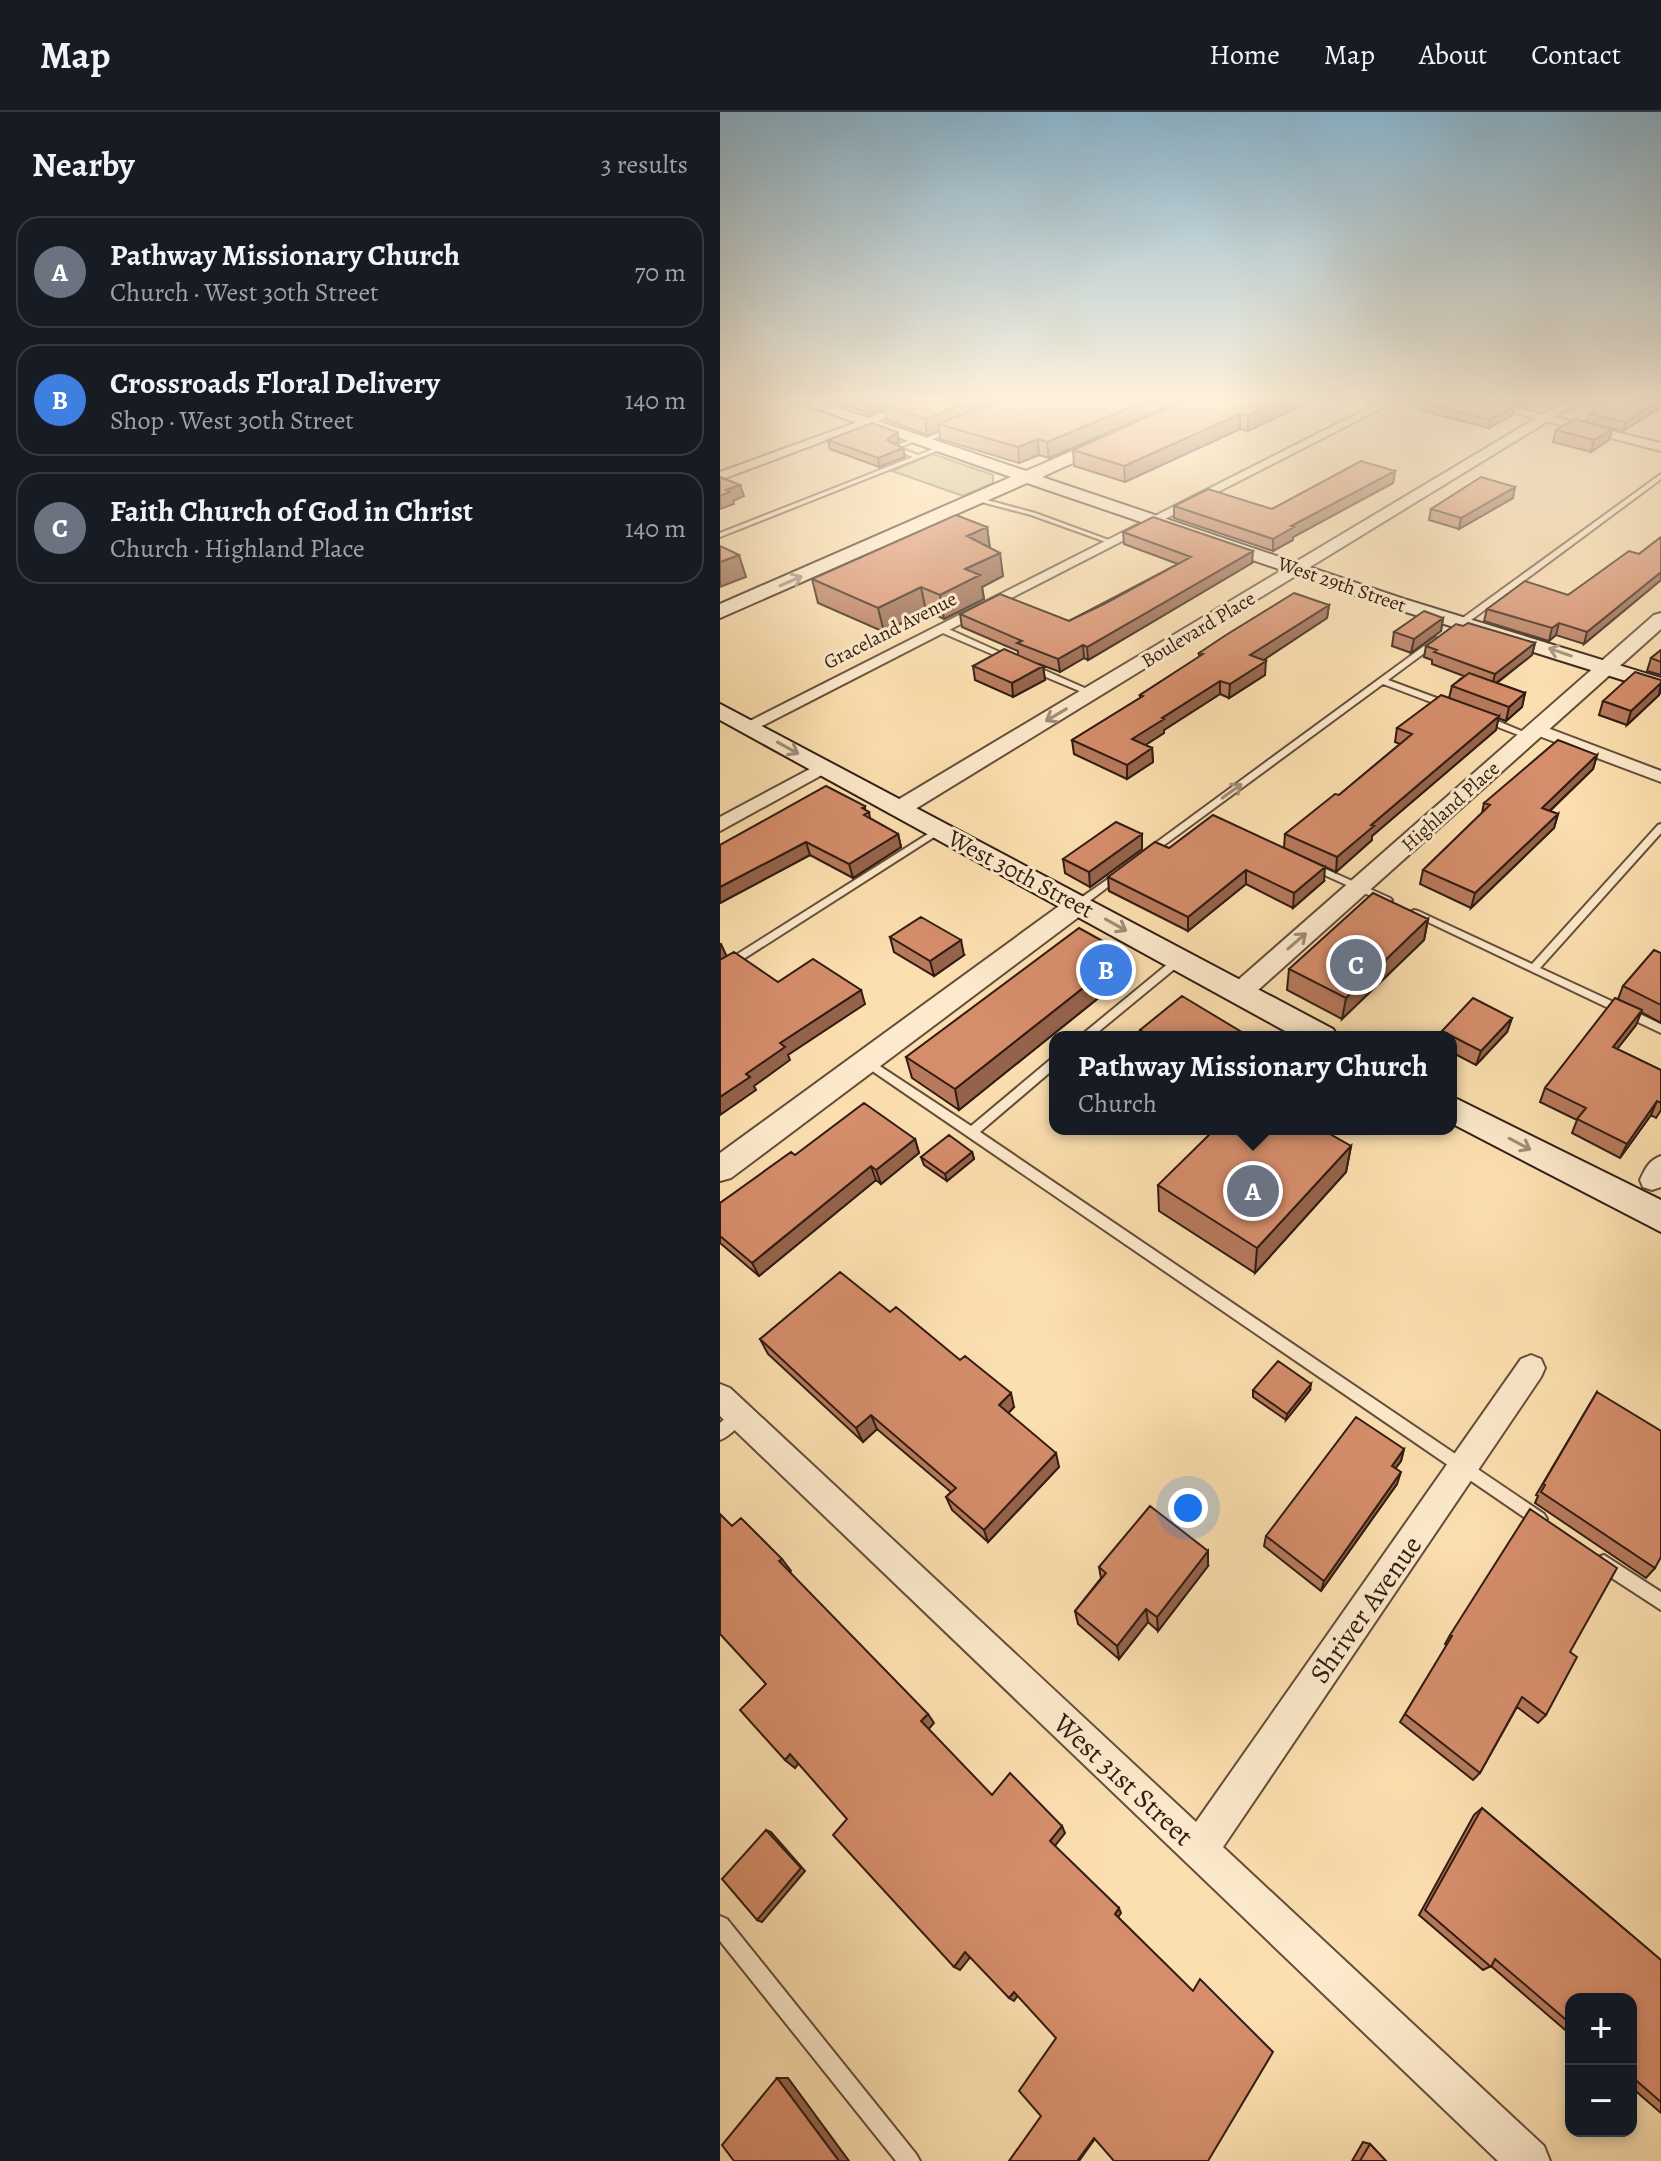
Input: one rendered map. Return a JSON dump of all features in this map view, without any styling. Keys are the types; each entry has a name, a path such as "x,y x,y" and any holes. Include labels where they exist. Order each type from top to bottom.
{"main road":[{"path":"720,612 986,495"},
{"name":"West 29th Street","path":"1081,495 1397,603 1661,685"},
{"name":"West 30th Street","path":"721,712 1311,1031"},
{"path":"1457,1111 1661,1217"}],"street":[{"name":"Graceland Avenue","path":"748,726 1205,495"},
{"name":"Boulevard Place","path":"899,809 1421,495"},
{"name":"Highland Place","path":"1239,993 1661,619"},
{"path":"1533,733 1661,777"},
{"path":"720,825 823,767"},
{"path":"720,1169 1079,904"},
{"name":"Shriver Avenue","path":"1199,1850 1531,1368"},
{"name":"West 31st Street","path":"726,1415 1199,1850 1529,2161"}],"lane":[{"path":"720,535 813,495"},
{"path":"1141,858 1636,495"},
{"path":"976,499 1033,514 1111,542"},
{"path":"941,629 1092,693"},
{"path":"1383,681 1452,707"},
{"path":"1466,712 1533,733"},
{"path":"1199,815 1213,821"},
{"path":"1533,969 1661,827"},
{"path":"720,970 939,830"},
{"path":"1295,858 1661,1029"},
{"path":"1079,904 1129,867"},
{"path":"1092,1031 1179,960"},
{"path":"866,1061 1548,1525"},
{"path":"972,1132 1049,1067"},
{"path":"1586,1551 1661,1602"},
{"path":"720,1926 909,2161"}],"building":[{"path":"1197,495 1226,495 1272,509 1299,495 1350,495 1273,539 1174,506"},
{"path":"1453,495 1502,495 1461,518 1431,509"},
{"path":"956,515 987,527 967,536 1000,553 965,569 980,575 940,595 921,587 878,608 812,579"},
{"path":"1153,517 1253,551 1087,647 1083,645 1058,659 1017,643 1022,641 960,614 1000,594 1069,621 1106,603 1191,557 1123,532"},
{"path":"1661,537 1661,572 1587,632 1559,623 1552,628 1487,609 1525,581 1568,595 1629,551 1639,554"},
{"path":"720,546 739,555 720,562"},
{"path":"1294,593 1329,605 1250,655 1266,661 1230,684 1220,681 1132,739 1152,748 1127,765 1072,740 1143,696 1140,695 1203,654 1199,653 1226,635"},
{"path":"1424,611 1443,618 1414,639 1394,632"},
{"path":"1468,623 1535,643 1495,674 1434,652 1437,650 1426,646 1456,624 1463,626"},
{"path":"1004,649 1043,666 1012,683 973,666"},
{"path":"1661,650 1661,662 1651,658"},
{"path":"1635,672 1661,680 1661,683 1631,711 1603,701"},
{"path":"1469,673 1525,693 1509,707 1452,686"},
{"path":"1441,695 1499,716 1337,857 1285,834 1335,794 1339,795 1412,734 1397,728"},
{"path":"1558,740 1597,755 1542,808 1558,814 1475,893 1423,870 1490,805 1484,803"},
{"path":"826,786 865,806 862,808 869,812 864,815 898,834 849,864 806,842 720,887 720,845"},
{"path":"1213,815 1325,867 1294,893 1246,870 1188,917 1108,877 1155,842 1169,848"},
{"path":"1116,822 1142,834 1089,872 1063,859"},
{"path":"1373,893 1428,919 1346,998 1289,969"},
{"path":"921,917 961,940 930,961 890,937"},
{"path":"1079,928 1126,954 955,1089 906,1057"},
{"path":"1654,950 1661,953 1661,1005 1623,986"},
{"path":"734,952 778,982 813,959 861,990 780,1043 785,1047 746,1074 750,1077 720,1097 720,960"},
{"path":"1182,996 1240,1031 1142,1031"},
{"path":"1473,998 1512,1018 1481,1051 1457,1039 1457,1031 1442,1031"},
{"path":"1615,998 1642,1010 1613,1047 1661,1070 1661,1103 1657,1101 1627,1144 1577,1119 1586,1108 1545,1088"},
{"path":"864,1103 915,1139 876,1170 871,1166 752,1263 720,1236 720,1203 791,1152 795,1155"},
{"path":"949,1135 972,1152 945,1174 921,1157"},
{"path":"1209,1135 1332,1135 1351,1146 1257,1248 1158,1185"},
{"path":"840,1272 890,1312 896,1307 960,1360 965,1356 1011,1393 999,1405 1056,1453 984,1530 946,1497 956,1488 871,1415 856,1428 760,1339"},
{"path":"1278,1361 1311,1384 1287,1414 1253,1390"},
{"path":"1597,1392 1661,1431 1661,1557 1655,1568 1541,1492"},
{"path":"1356,1417 1404,1449 1392,1466 1401,1472 1324,1581 1266,1536"},
{"path":"1150,1506 1208,1551 1157,1617 1146,1609 1117,1646 1075,1611 1106,1573 1099,1567"},
{"path":"1530,1509 1617,1568 1570,1652 1577,1657 1546,1715 1522,1697 1480,1773 1405,1714 1450,1635"},
{"path":"720,1514 732,1526 741,1518 782,1559 779,1561 928,1714 921,1721 992,1795 1010,1773 1062,1826 1050,1841 1119,1908 1115,1914 1193,1991 1200,1979 1273,2052 1208,2161 1114,2161 1094,2138 1077,2161 1009,2161 1041,2116 1019,2091 1056,2038 1014,1992 1009,1998 965,1952 954,1967 833,1835 847,1819 790,1754 785,1760 740,1710 766,1684 720,1634"},
{"path":"1482,1808 1661,1960 1661,2102 1637,2081 1637,1993 1565,1993 1565,2019 1495,1959 1491,1967 1425,1910"},
{"path":"766,1830 801,1868 757,1920 722,1879"},
{"path":"777,2078 839,2161 734,2161 722,2145"},
{"path":"1370,2144 1386,2161 1360,2161"}],"place":[{"name":"Faith Church of God in Christ","path":"1356,965"},
{"name":"Crossroads Floral Delivery","path":"1106,970"},
{"name":"Pathway Missionary Church","path":"1253,1191"}]}
